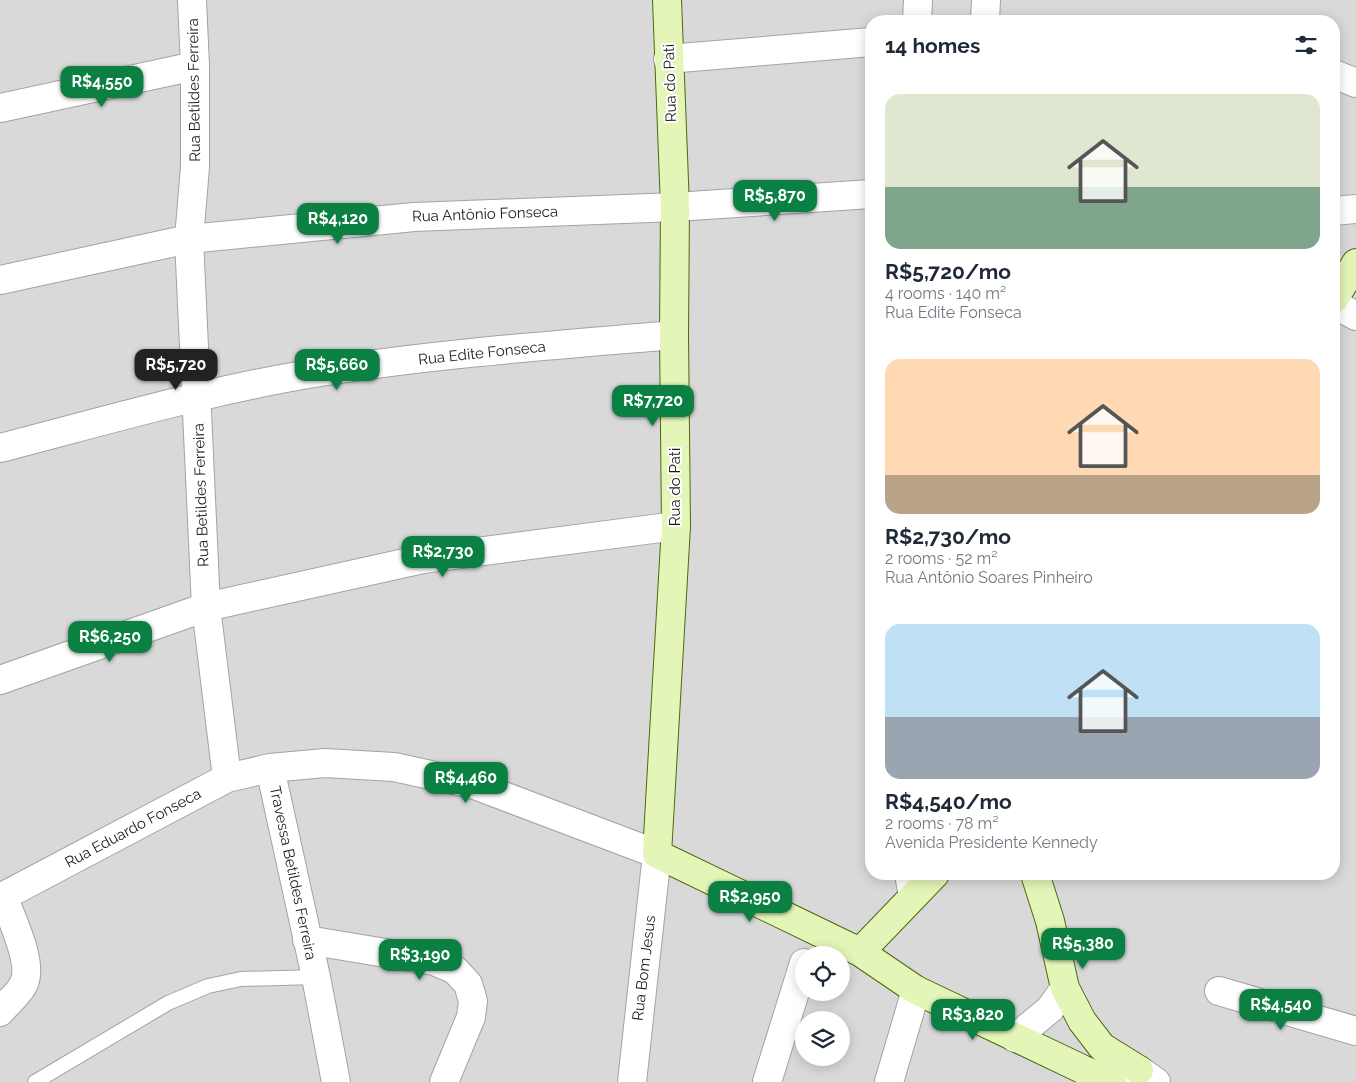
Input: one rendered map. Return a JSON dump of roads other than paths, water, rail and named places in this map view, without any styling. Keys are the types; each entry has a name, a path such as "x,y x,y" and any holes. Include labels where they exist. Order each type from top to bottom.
{"street":[{"name":"Rua Betildes Ferreira","path":"192,0 195,66 194,167 189,239 206,607 227,778"},
{"name":"Rua do Pati","path":"657,854 676,526 675,207 667,0"},
{"path":"917,15 918,0"},
{"path":"985,15 986,0"},
{"path":"668,59 865,43"},
{"path":"0,108 195,66"},
{"path":"1340,76 1356,83"},
{"name":"Rua Antônio Fonseca","path":"0,280 189,239 414,217 675,207 865,194"},
{"path":"1340,211 1356,210"},
{"path":"1340,289 1356,263"},
{"path":"1340,307 1356,316"},
{"name":"Rua Edite Fonseca","path":"0,448 197,396 327,371 476,352 674,335"},
{"path":"0,680 206,607 422,559 676,526"},
{"name":"Rua Eduardo Fonseca","path":"2,897 227,778 270,768 325,763 394,767 472,784 657,854"},
{"name":"Travessa Betildes Ferreira","path":"270,768 316,977 336,1082"},
{"path":"657,854 810,943 860,952 916,990 1112,1082"},
{"name":"Rua Bom Jesus","path":"632,1082 657,854"},
{"path":"1038,880 1050,921 1065,988 1082,1021 1102,1047 1143,1078"},
{"path":"860,952 911,885"},
{"path":"0,1012 23,985 28,972 27,961 2,897"},
{"path":"308,940 434,961 455,970 468,984 473,1001 471,1018 444,1082"},
{"path":"1015,1038 1050,1009 1065,988"},
{"path":"889,1082 916,990"},
{"path":"1219,991 1356,1031"},
{"path":"768,1082 795,993"}],"lane":[{"path":"35,1082 168,1003 208,986 241,980 316,977"}]}
